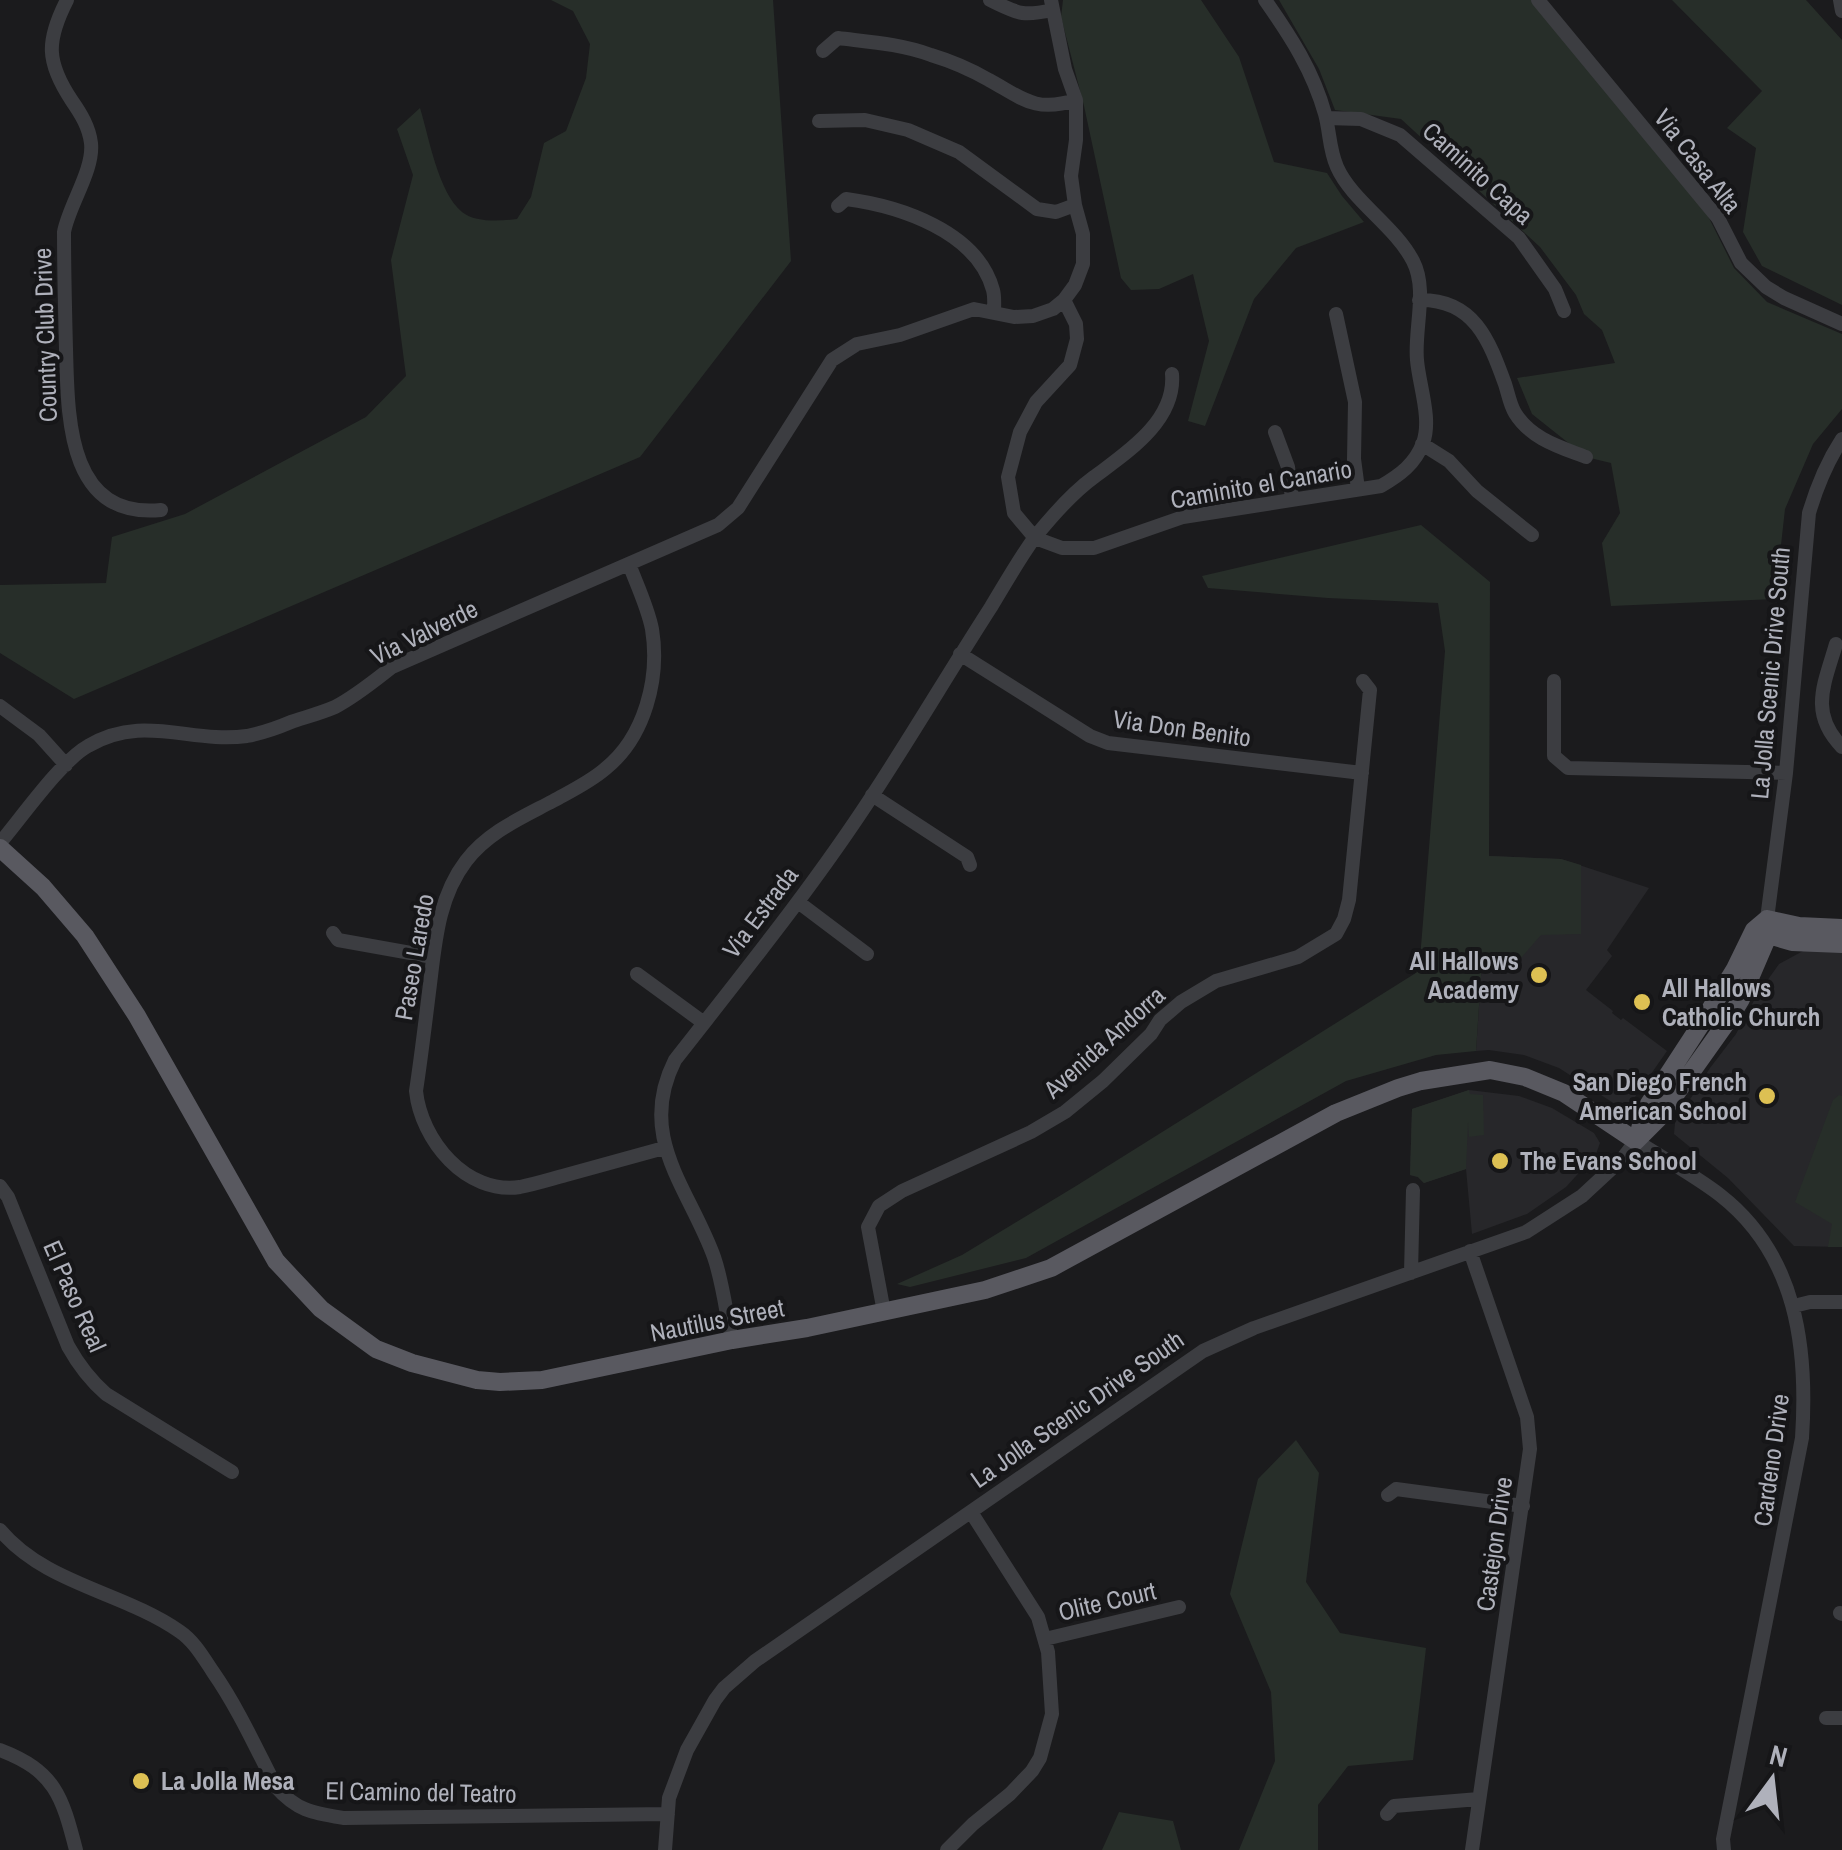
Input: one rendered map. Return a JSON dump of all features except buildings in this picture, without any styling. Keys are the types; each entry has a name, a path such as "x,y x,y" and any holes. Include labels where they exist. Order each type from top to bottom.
{"main road":[{"name":"Nautilus Street","path":"0,845 84,936 137,1016 276,1261 321,1309 376,1348 412,1363 476,1380 542,1380 985,1290 1051,1268 1336,1113 1422,1081 1490,1070 1526,1077 1564,1093 1636,1141"},
{"path":"1763,928 1842,928"},
{"path":"1763,928 1792,942 1842,944"},
{"name":"La Jolla Scenic Drive South","path":"1636,1141 1645,1110 1763,928"}],"street":[{"name":"Country Club Drive","path":"67,0 50,51 59,82 86,122 92,146 64,232 68,414 74,449 90,482 112,502 128,509 160,510"},
{"path":"990,0 1029,15 1051,5 1064,70 1076,100 1071,176 1083,234 1083,264 1064,300 1076,324 1077,338 1070,365 1036,402 1020,432 1008,477 1014,513 1035,538"},
{"path":"1265,0 1310,71 1338,170 1372,213 1392,230 1414,262 1419,300 1416,356 1426,430 1422,444 1449,461 1477,491 1532,535"},
{"name":"Via Casa Alta","path":"1538,0 1718,218 1741,263 1784,298 1842,324"},
{"path":"1840,0 1842,11"},
{"path":"823,51 838,38 892,44 962,66 1023,101 1040,106 1076,100"},
{"name":"Caminito Capa","path":"1326,118 1361,119 1400,134 1520,238 1555,289 1564,311"},
{"path":"819,120 866,120 908,130 959,152 1037,209 1056,212 1075,205"},
{"path":"838,206 846,198 881,204 910,213 942,230 983,266 994,292 994,313"},
{"name":"Via Valverde","path":"0,845 66,764 91,744 128,731 148,729 246,736 334,708 392,667 718,525 738,508 832,360 857,344 942,322 959,312 974,309 1014,317 1033,316 1064,300"},
{"path":"1419,300 1459,308 1472,318 1492,347 1514,412 1532,433 1586,457"},
{"path":"1336,314 1355,402 1358,489"},
{"name":"Via Estrada","path":"732,1340 715,1259 680,1188 660,1131 662,1099 674,1060 798,902 872,795 1035,538 1070,498 1140,442 1169,402 1172,374"},
{"path":"1275,432 1288,466 1292,498"},
{"name":"La Jolla Scenic Drive South","path":"1763,928 1786,773 1810,513 1823,473 1842,438"},
{"name":"Caminito el Canario","path":"1035,538 1062,548 1094,548 1183,517 1381,486 1412,463 1422,444"},
{"name":"Paseo Laredo","path":"629,564 652,628 654,669 638,728 607,768 488,836 450,884 438,919 416,1091 427,1132 439,1150 455,1166 485,1183 518,1187 664,1148"},
{"path":"1836,644 1821,712 1828,731 1842,746"},
{"name":"Via Don Benito","path":"960,654 1108,744 1362,772"},
{"name":"Avenida Andorra","path":"884,1312 868,1228 878,1206 902,1190 1031,1132 1065,1112 1104,1081 1180,1002 1216,981 1298,957 1336,934 1349,900 1370,690 1362,680"},
{"path":"1554,682 1554,756 1568,768 1786,773"},
{"path":"0,706 39,736 66,764"},
{"path":"1792,709 1821,712"},
{"path":"872,795 967,857 970,865"},
{"path":"798,902 867,954"},
{"path":"333,933 338,940 433,957"},
{"path":"637,974 704,1023"},
{"name":"La Jolla Scenic Drive South","path":"665,1850 670,1798 687,1750 724,1688 755,1661 1203,1352 1254,1328 1526,1232 1582,1196 1636,1141"},
{"name":"Cardeno Drive","path":"1636,1141 1721,1196 1751,1226 1773,1256 1794,1306 1805,1392 1802,1438 1723,1839 1724,1850"},
{"name":"El Paso Real","path":"0,1186 8,1197 68,1346 94,1384 232,1472"},
{"path":"1411,1273 1413,1190"},
{"name":"Castejon Drive","path":"1470,1252 1526,1417 1530,1449 1472,1850"},
{"path":"1794,1306 1842,1302"},
{"path":"1388,1495 1396,1490 1523,1506"},
{"path":"947,1850 1032,1771 1040,1758 1052,1714 1048,1652 1038,1617 971,1512"},
{"name":"El Camino del Teatro","path":"0,1530 58,1573 144,1610 182,1632 229,1695 276,1786 305,1811 344,1818 668,1814"},
{"name":"Olite Court","path":"1045,1639 1179,1607"},
{"path":"0,1750 36,1767 50,1782 66,1810 76,1850"},
{"path":"1387,1814 1394,1806 1479,1800"}],"shaded area":[{"path":"551,0 773,0 791,261 640,457 74,699 0,653 0,585 106,583 112,537 185,514 366,417 406,376 391,260 413,175 397,129 420,108 441,178 454,203 474,218 517,219 531,197 544,143 566,131 586,78 590,44 573,11"},
{"path":"1063,0 1201,0 1239,57 1274,162 1327,173 1364,222 1296,248 1254,299 1205,426 1188,421 1209,341 1193,274 1159,289 1131,290 1121,278 1061,17"},
{"path":"1279,0 1538,0 1705,210 1734,268 1767,302 1842,334 1842,409 1813,444 1785,509 1775,599 1611,606 1602,543 1620,513 1611,463 1586,457 1532,414 1517,378 1615,363 1602,330 1584,314 1576,295 1540,247 1401,119 1335,110 1319,69"},
{"path":"1672,0 1806,0 1842,40 1842,305 1762,266 1743,232 1756,148 1727,128 1762,91"},
{"path":"1421,525 1490,582 1489,856 1561,859 1581,865 1581,934 1541,935 1515,965 1482,961 1476,1051 1436,1055 1346,1081 1026,1258 910,1287 897,1284 962,1255 1419,971 1445,651 1438,603 1208,588 1202,576"},
{"name":"All Hallows Academy","path":"1489,856 1561,859 1649,888 1607,950 1612,956 1586,990 1667,1051 1630,1104 1618,1106 1559,1068 1524,1055 1476,1051"},
{"name":"San Diego French American School","path":"1803,951 1842,951 1842,1247 1794,1246 1728,1178 1674,1134 1675,1123 1736,1034 1757,995 1779,964"},
{"name":"The Evans School","path":"1469,1090 1519,1096 1552,1108 1594,1133 1600,1143 1596,1154 1566,1187 1527,1214 1472,1234 1466,1169 1424,1183 1410,1175 1412,1109"},
{"path":"1469,1090 1470,1094 1483,1095 1484,1135 1469,1137 1468,1122 1466,1169 1424,1183 1410,1175 1412,1109"},
{"path":"1839,1095 1842,1247 1828,1247 1832,1224 1795,1202 1833,1100"},
{"path":"1296,1440 1319,1473 1306,1582 1340,1633 1426,1648 1413,1760 1348,1766 1318,1805 1318,1850 1239,1850 1275,1761 1271,1692 1230,1594 1258,1479"},
{"path":"1119,1812 1173,1821 1181,1850 1102,1850"}],"place":[{"name":"All Hallows Academy","path":"1539,975"},
{"name":"All Hallows Catholic Church","path":"1642,1002"},
{"name":"San Diego French American School","path":"1767,1096"},
{"name":"The Evans School","path":"1500,1161"},
{"name":"La Jolla Mesa","path":"141,1781"}]}
